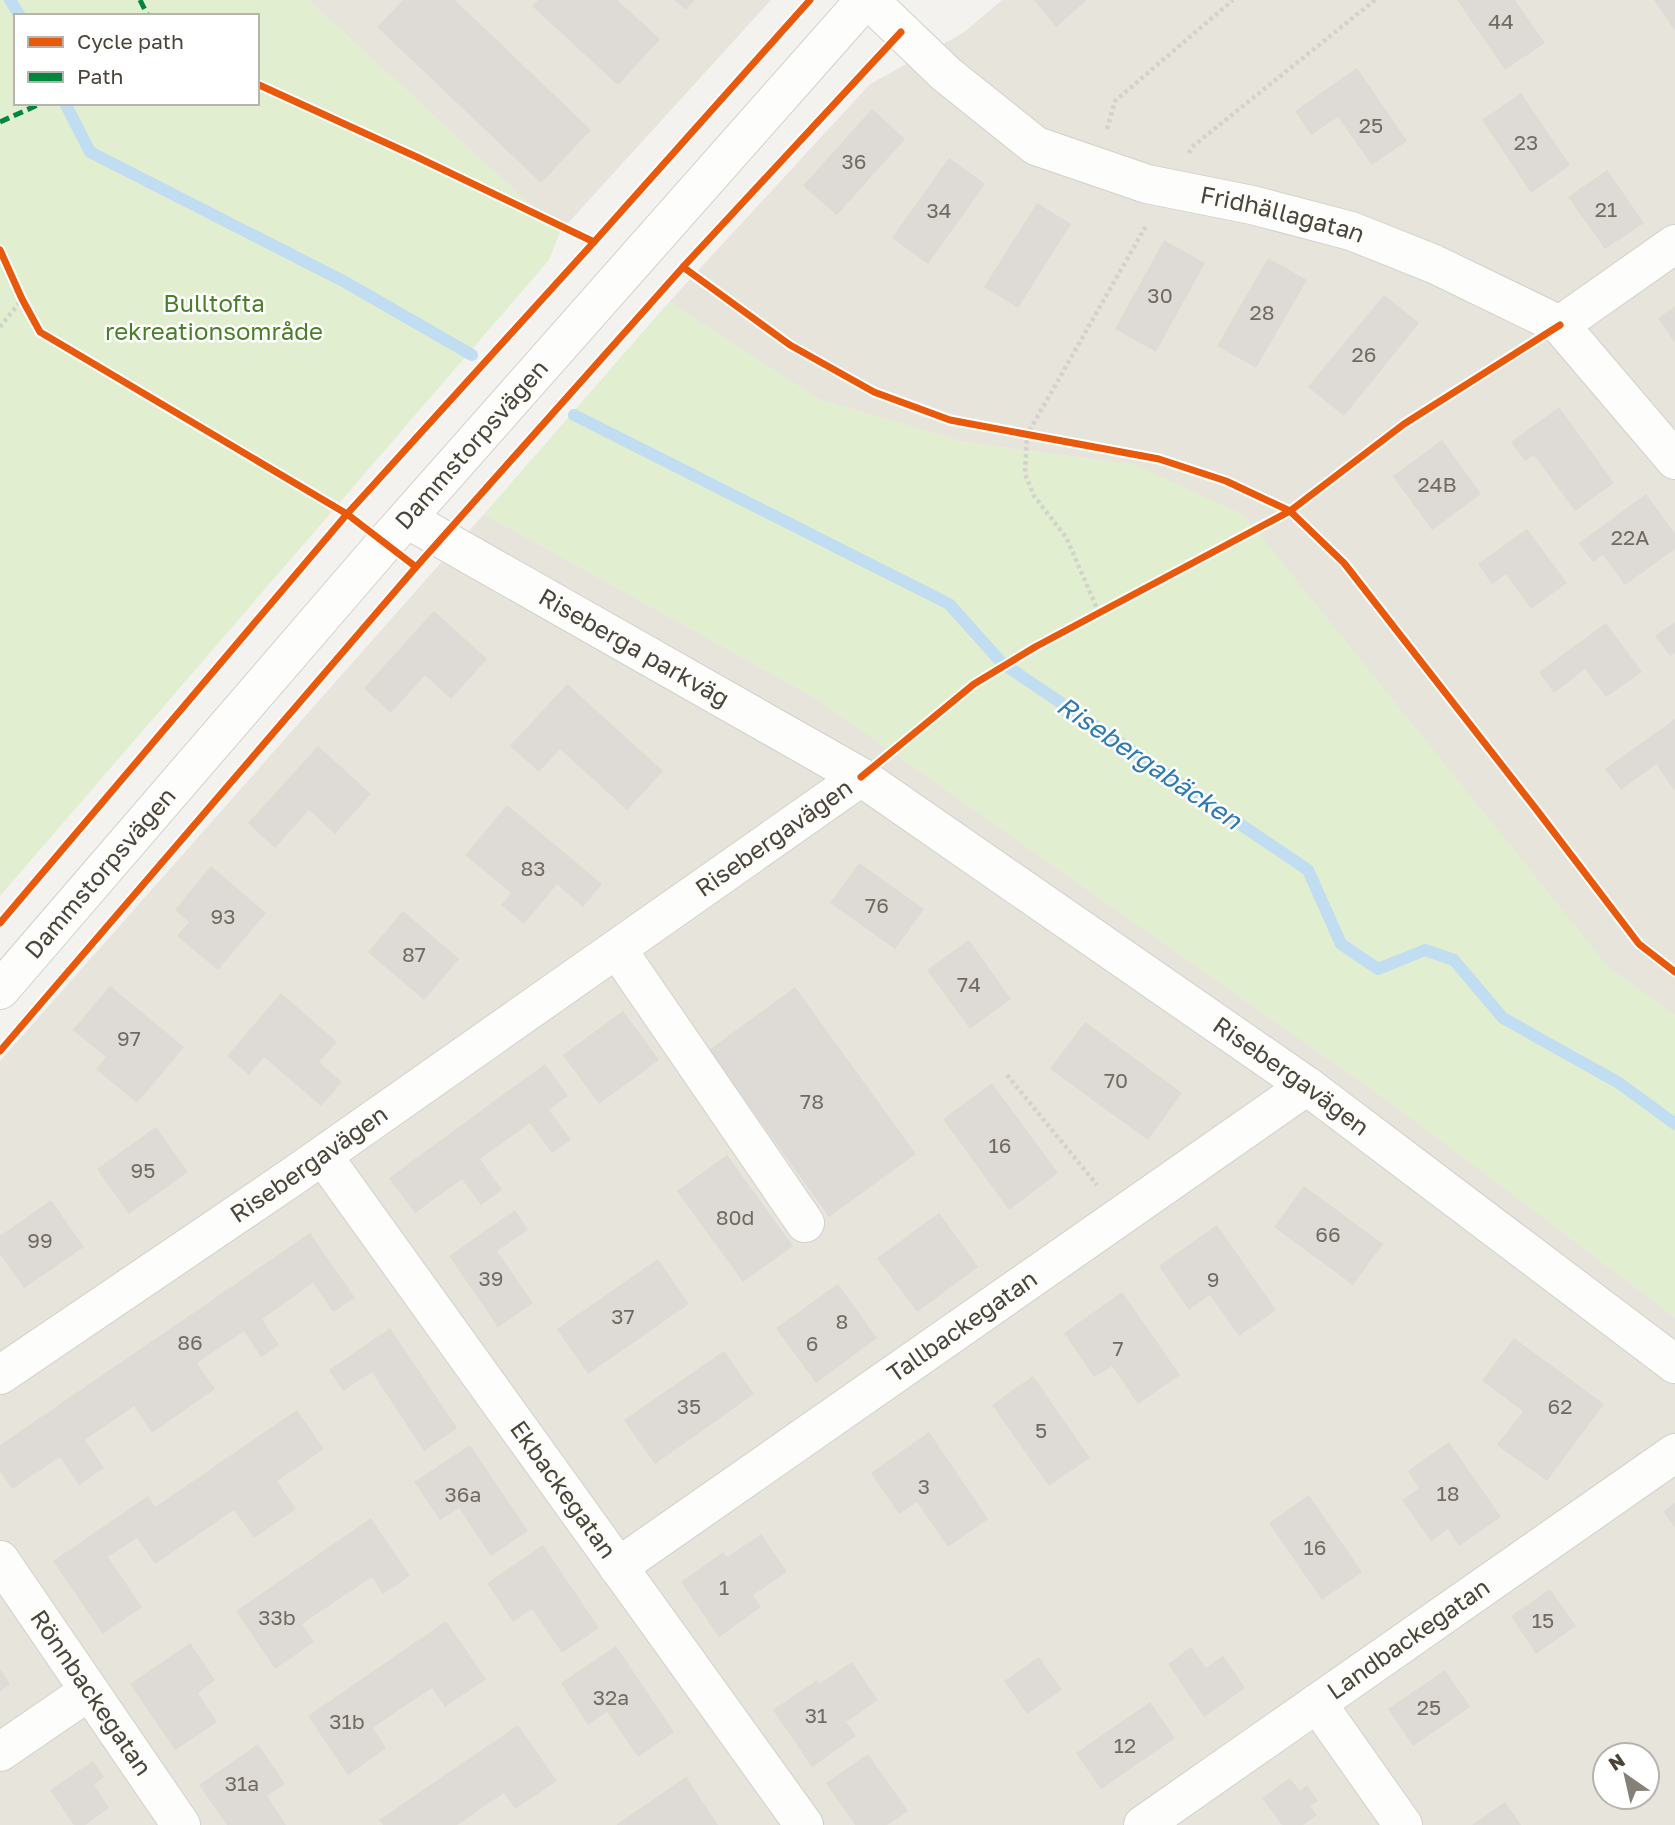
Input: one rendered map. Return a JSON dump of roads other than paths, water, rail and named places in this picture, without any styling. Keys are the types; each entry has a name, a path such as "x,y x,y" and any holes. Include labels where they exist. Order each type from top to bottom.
{"street":[{"name":"Fridhällagatan","path":"867,0 946,74 1036,146 1147,184 1252,205 1351,231 1434,264 1560,326 1675,460"},
{"name":"Dammstorpsvägen","path":"0,990 407,519 867,0"},
{"path":"1560,326 1675,244"},
{"name":"Riseberga parkväg","path":"407,519 861,778"},
{"name":"Risebergavägen","path":"0,1376 323,1156 861,778 1307,1086 1675,1364"},
{"path":"617,949 805,1223"},
{"name":"Tallbackegatan","path":"618,1567 1307,1086"},
{"name":"Ekbackegatan","path":"323,1156 804,1825"},
{"name":"Landbackegatan","path":"1143,1825 1675,1453"},
{"name":"Rönnbackegatan","path":"0,1560 180,1825"},
{"path":"0,1752 89,1691"},
{"path":"1317,1703 1403,1825"}],"waterway":[{"path":"10,0 19,14"},
{"path":"66,105 90,152 345,282 472,355"},
{"name":"Risebergabäcken","path":"574,415 949,604 1002,663 1308,870 1341,944 1378,969 1425,950 1454,960 1503,1018 1619,1083 1675,1124"}],"park label":[{"name":"Bulltofta rekreationsområde","path":"214,318"}]}
